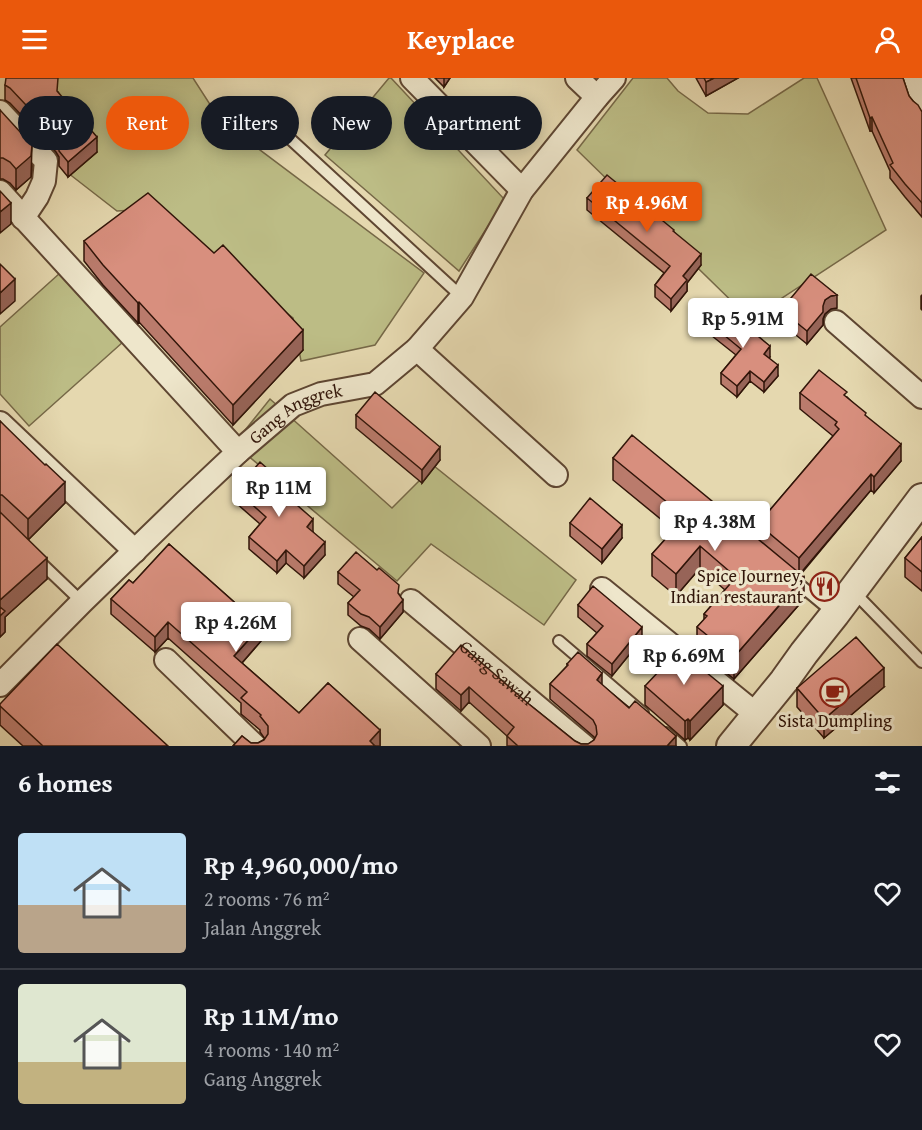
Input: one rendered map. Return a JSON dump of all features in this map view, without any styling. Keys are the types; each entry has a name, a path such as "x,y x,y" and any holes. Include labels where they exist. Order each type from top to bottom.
{"street":[{"path":"412,78 522,190"},
{"path":"577,78 597,97"},
{"name":"Gang Anggrek","path":"0,685 82,602 238,452 294,405 321,394 375,384 417,349 462,297 522,190 614,78"},
{"path":"914,78 922,105"},
{"path":"0,112 46,161 44,181 37,197 23,218"},
{"path":"0,192 238,452"},
{"path":"836,322 922,397"},
{"path":"417,349 556,475"},
{"path":"0,423 135,551"},
{"path":"731,746 784,681 922,498"},
{"path":"602,589 757,715"},
{"name":"Gang Sawah","path":"411,601 584,746"},
{"path":"360,639 479,746"},
{"path":"166,660 255,746"}],"lane":[{"path":"299,147 462,297"},
{"path":"33,555 82,602"},
{"path":"782,570 835,614"},
{"path":"853,590 922,662"},
{"path":"559,641 681,746"}],"green space":[{"path":"53,78 193,78 205,96 201,96 201,150 260,150 424,273 375,345 301,361 293,318 151,209 117,211 68,173 89,150 94,150 97,141 94,138 94,96 55,96"},
{"path":"391,78 408,96 404,96 404,150 458,150 505,200 459,271 325,155 329,150 392,150 392,96 374,96"},
{"path":"633,78 667,78 678,91 708,113 748,114 804,78 817,78 886,230 750,319 577,150"},
{"path":"60,273 123,342 29,426 0,394 0,327"},
{"path":"270,399 392,508 434,466 576,580 544,625 431,544 397,581 234,444"}],"building":[{"path":"6,78 58,78 57,91 61,96 18,97 5,85"},
{"path":"856,78 903,78 909,96 922,112 922,203 890,165 893,163 872,117 870,118"},
{"path":"0,110 18,130 18,150 32,150 31,156 16,169 10,162 0,158"},
{"path":"59,150 82,150 68,162"},
{"path":"607,175 701,254 683,276 687,280 671,299 655,285 670,266 587,198"},
{"path":"0,191 11,203 0,212"},
{"path":"148,193 214,253 223,245 303,330 233,405 103,265 84,241"},
{"path":"0,264 15,279 0,293"},
{"path":"811,274 837,295 825,300 823,312 807,331 781,310"},
{"path":"720,305 770,346 764,354 778,365 764,382 750,371 737,386 721,373 741,349 707,321"},
{"path":"819,370 847,392 844,395 866,413 865,415 901,444 874,477 871,474 799,558 758,524 839,429 835,425 837,422 800,393"},
{"path":"375,392 440,447 422,470 356,415"},
{"path":"0,421 65,482 28,519 0,495"},
{"path":"632,435 804,577 734,657 697,627 707,616 704,614 736,577 700,546 676,574 652,554 685,517 613,458"},
{"path":"260,462 287,486 282,492 313,519 307,527 325,542 304,566 286,550 277,561 249,537 266,517 236,490"},
{"path":"590,498 622,525 602,549 570,523"},
{"path":"0,512 47,558 0,600"},
{"path":"922,537 922,572 905,558"},
{"path":"169,544 261,626 234,656 299,713 328,683 380,730 370,741 375,746 233,746 242,736 251,743 258,743 268,734 268,726 261,715 241,698 247,692 168,622 155,637 111,599 129,580 133,583"},
{"path":"356,552 399,585 398,593 403,600 380,627 348,603 360,590 338,572"},
{"path":"593,586 642,627 612,664 587,644 603,626 578,605"},
{"path":"856,637 884,668 824,719 797,688"},
{"path":"57,644 168,746 43,746 0,704"},
{"path":"461,645 530,705 581,744 588,744 597,734 593,720 550,684 578,652 602,673 597,680 629,708 635,701 676,736 667,746 518,746 507,736 514,727 469,687 461,695 436,674"},
{"path":"679,650 723,686 690,721 688,719 685,721 645,686"}],"place":[{"name":"Spice Journey, Indian restaurant","path":"824,586"},
{"name":"Sista Dumpling","path":"835,692"}]}
